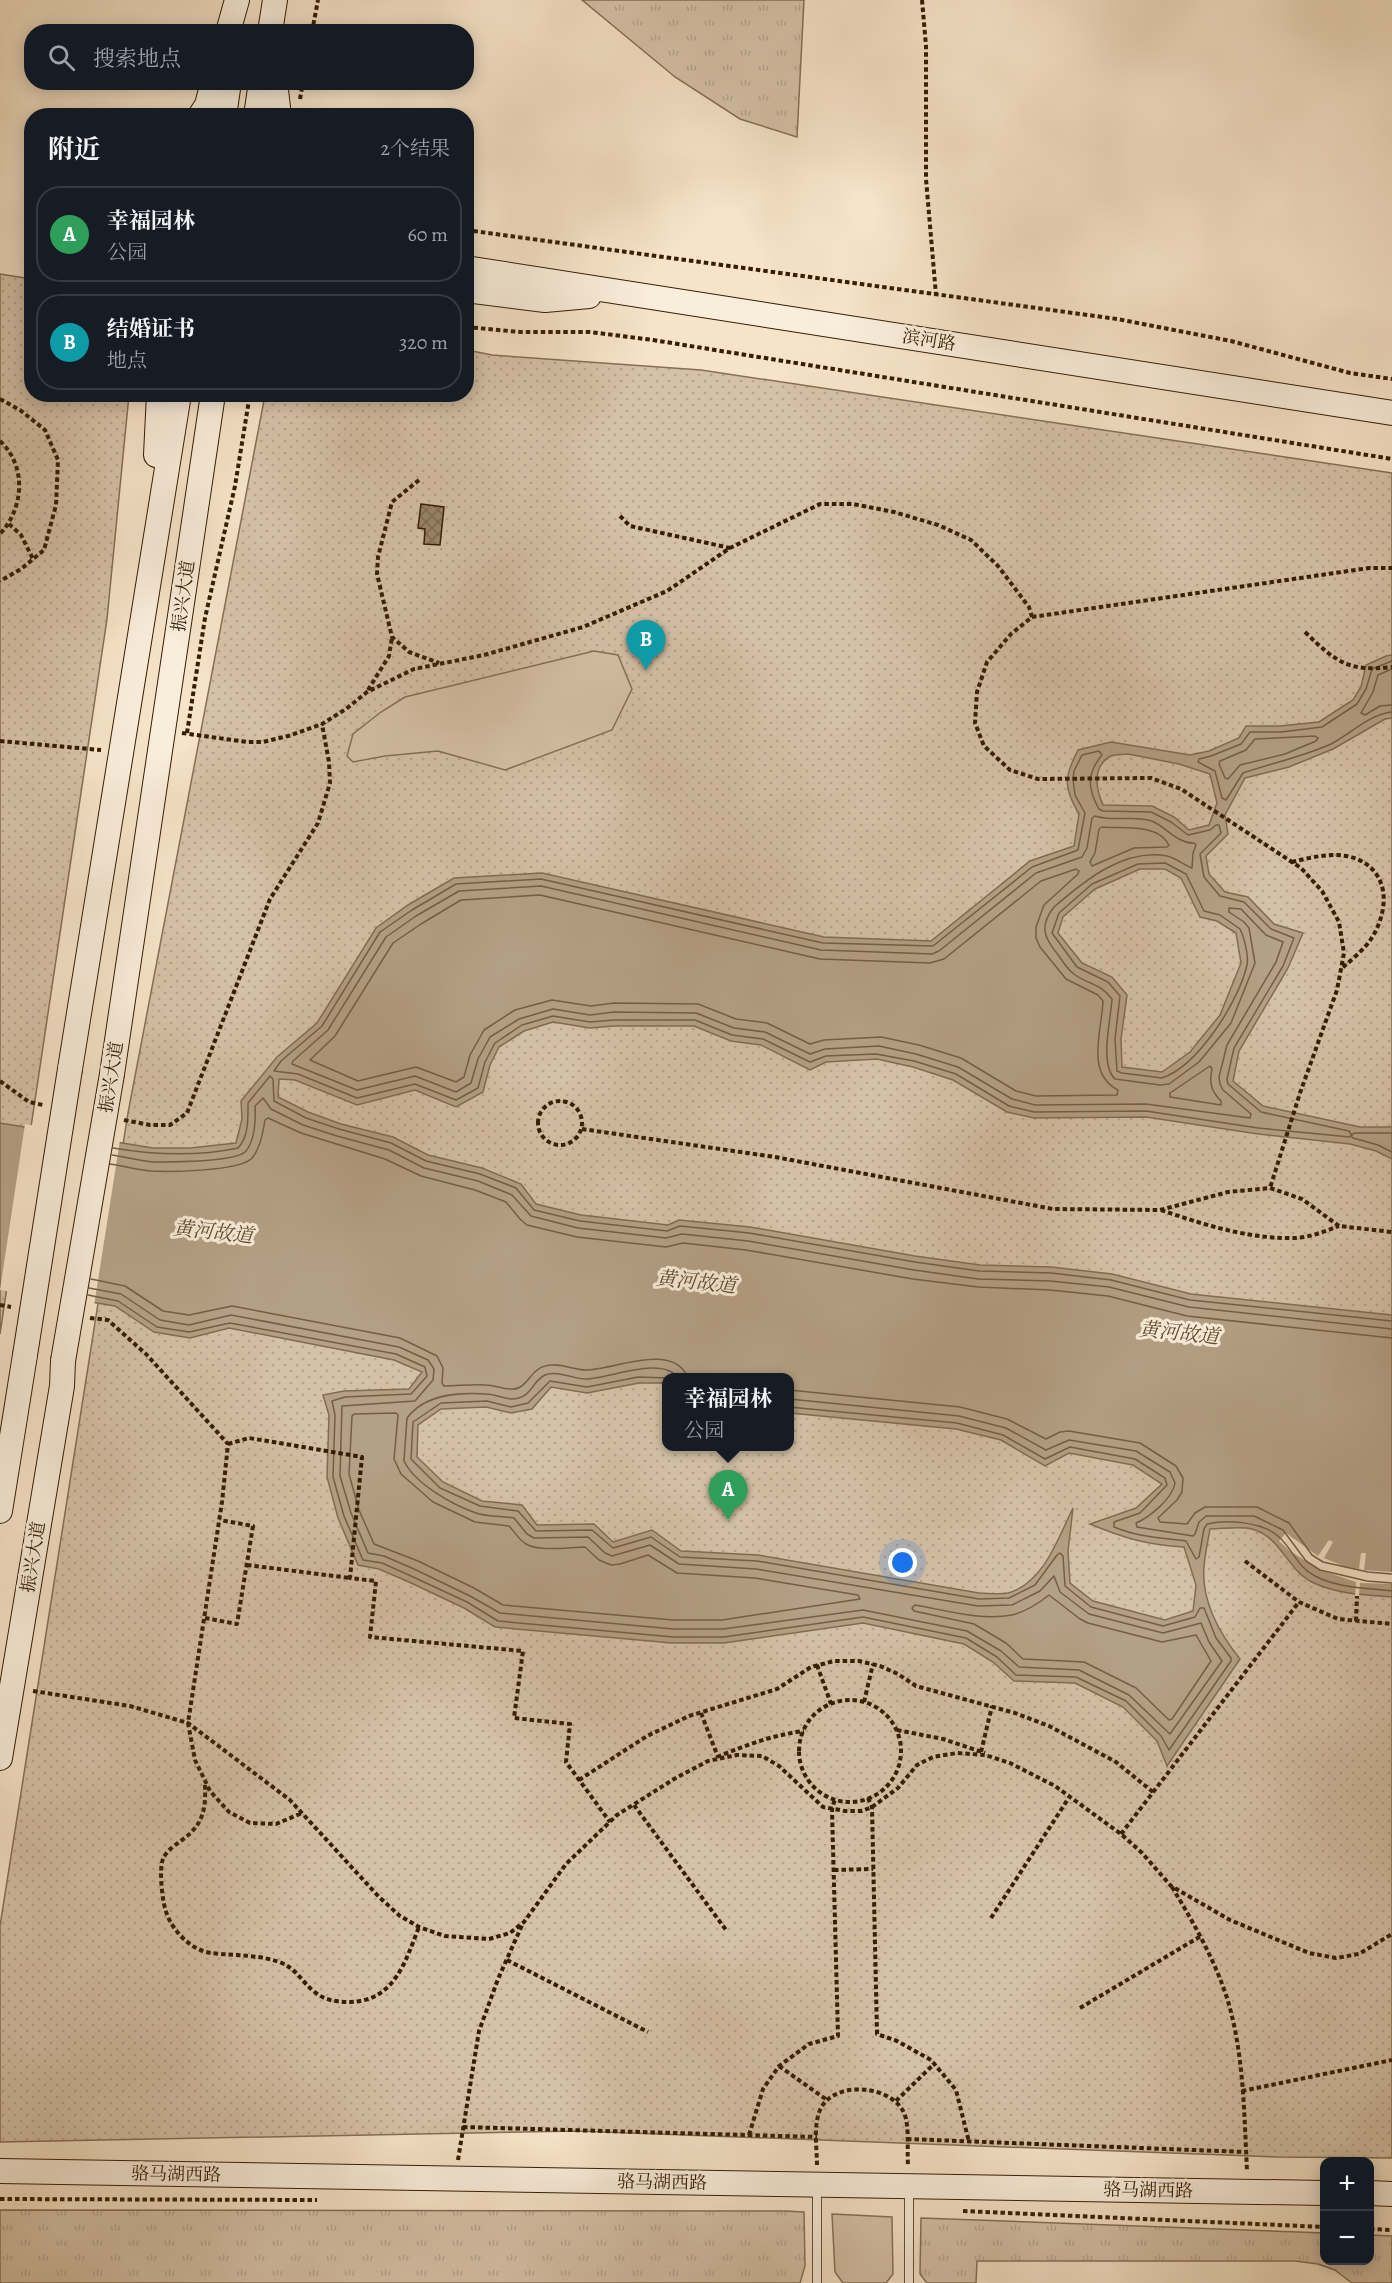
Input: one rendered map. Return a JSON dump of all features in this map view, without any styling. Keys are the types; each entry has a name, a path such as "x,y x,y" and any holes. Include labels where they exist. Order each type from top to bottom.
{"main road":[{"path":"230,24 237,0"},
{"path":"238,24 242,0"},
{"path":"272,24 277,0"},
{"path":"277,0 278,24"},
{"path":"205,108 211,90"},
{"path":"225,108 228,90"},
{"path":"257,108 260,90"},
{"path":"276,90 278,108"},
{"path":"474,261 623,292"},
{"name":"滨河路","path":"474,269 1392,413"},
{"path":"474,291 545,300 623,292"},
{"path":"147,592 159,402"},
{"name":"振兴大道","path":"0,1511 178,402"},
{"name":"振兴大道","path":"0,1758 62,1386 63,1361 112,1074 212,402"},
{"path":"187,564 224,402"},
{"name":"骆马湖西路","path":"0,2171 1320,2193"},
{"path":"1374,2193 1392,2194"}],"lane":[{"path":"817,2184 817,2283"},
{"path":"909,2186 909,2283"}],"path":[{"path":"314,24 318,0"},
{"path":"922,0 926,46 926,179 936,295"},
{"path":"474,231 1140,324 1231,341 1350,373 1392,379"},
{"path":"474,328 519,332 590,332 642,338 1392,459"},
{"path":"0,399 20,410 45,430 58,460 57,505 44,550 21,569 0,581"},
{"path":"187,733 205,618 235,486 249,402"},
{"path":"0,441 15,462 20,483 18,505 9,524 0,534"},
{"path":"367,692 389,656 392,637 377,574 378,557 392,502 419,480"},
{"path":"163,730 247,742 263,742 288,736 322,724 367,692 414,669 484,655 583,627 667,591 730,548 820,504 853,504 894,512 938,525 971,540 998,566 1029,607 1032,617"},
{"path":"620,516 630,526 730,548"},
{"path":"9,524 21,535 33,559"},
{"path":"1270,1188 1337,990 1344,953 1339,922 1322,891 1301,868 1180,789 1151,778 1038,778 1010,770 984,746 975,723 977,692 987,663 1011,634 1032,617 1368,568 1392,568"},
{"path":"1305,632 1344,664 1360,669 1392,667"},
{"path":"392,637 409,651 441,664"},
{"path":"117,1119 150,1125 170,1125 187,1113 270,899 318,823 330,783 329,762 322,724"},
{"path":"0,741 121,752"},
{"path":"1292,863 1311,857 1333,855 1357,859 1372,871 1384,890 1384,903 1370,941 1341,969"},
{"path":"0,1081 29,1102 51,1106"},
{"path":"556,1101 570,1103 580,1114 582,1129 579,1136 567,1144 553,1144 546,1141 538,1129 539,1115 543,1108 556,1101"},
{"path":"582,1129 775,1157 1053,1209 1160,1210 1245,1234 1290,1239 1311,1236 1339,1226 1392,1232"},
{"path":"1160,1210 1228,1192 1270,1188 1302,1198 1339,1226"},
{"path":"0,1305 22,1308"},
{"path":"86,1317 108,1320 146,1354 228,1444 220,1520 188,1723 195,1760 210,1791 229,1812 250,1823 276,1824 302,1813"},
{"path":"228,1444 249,1438 362,1457 350,1578"},
{"path":"205,1618 237,1624 253,1526 220,1520"},
{"path":"1245,1561 1299,1602 1338,1619 1392,1624"},
{"path":"247,1565 376,1581 370,1637 523,1651 514,1718 570,1724 566,1762 610,1822"},
{"path":"1356,1621 1358,1596"},
{"path":"1121,1834 1299,1602"},
{"path":"579,1780 647,1736 701,1713 777,1689 817,1665 834,1661 859,1661 898,1674 916,1686 992,1706 1040,1723 1089,1746 1116,1762 1153,1792"},
{"path":"864,1702 873,1664"},
{"path":"817,1665 831,1704"},
{"path":"11,1689 57,1693 130,1706 188,1723 290,1800 379,1897 400,1916 419,1927 445,1936 489,1939 510,1933 524,1922"},
{"path":"847,1700 864,1702 879,1709 891,1720 896,1730 902,1752 898,1769 890,1783 877,1794 862,1801 845,1802 836,1799 814,1788 804,1774 799,1758 800,1741 816,1713 831,1704 847,1700"},
{"path":"981,1752 992,1706"},
{"path":"701,1713 718,1757"},
{"path":"896,1730 943,1739 981,1752 1010,1763 1055,1786 1121,1834 1142,1853 1171,1886 1201,1936 1227,1997 1237,2041 1249,2191"},
{"path":"455,2178 479,2031 524,1922 566,1863 610,1822 674,1779 708,1761 753,1743 782,1734 804,1731"},
{"path":"708,1761 737,1755 762,1756 779,1766 820,1804 842,1811 862,1811 881,1802 898,1788 916,1765 933,1757 957,1753 985,1755 1010,1763"},
{"path":"205,1781 206,1807 201,1819 190,1834 165,1854 161,1862 165,1908 171,1925 184,1940 211,1953 260,1956 278,1961 289,1966 324,1998 341,2002 358,2002 370,1999 385,1990 401,1972 419,1927"},
{"path":"991,1918 1070,1796"},
{"path":"867,1798 872,1807 878,2034 897,2041 934,2064 956,2090 969,2142"},
{"path":"749,2135 763,2089 779,2066 808,2044 838,2036 832,1809 836,1799"},
{"path":"634,1805 726,1930"},
{"path":"834,1870 873,1869"},
{"path":"1171,1886 1230,1920 1309,1953 1336,1958 1359,1954 1392,1934"},
{"path":"1080,2008 1201,1936"},
{"path":"507,1959 648,2032"},
{"path":"1242,2091 1392,2060"},
{"path":"896,2102 934,2064"},
{"path":"779,2066 827,2100"},
{"path":"817,2184 819,2116 827,2100 840,2093 868,2090 896,2102 906,2118 909,2186"},
{"path":"463,2127 817,2137"},
{"path":"907,2139 1246,2152"},
{"path":"0,2199 327,2200"},
{"path":"956,2210 1320,2227"},
{"path":"1374,2229 1392,2230"}],"green space":[{"path":"582,0 804,0 797,137 740,119 675,77"},
{"path":"0,274 24,278 24,402 128,402 107,619 0,1334"},
{"path":"474,351 492,355 701,370 1392,473 1392,2158 1277,2157 577,2131 0,2142 0,1926 128,1113 264,402 474,402"},
{"path":"594,651 618,655 632,689 612,730 505,770 438,751 385,756 353,762 347,756 353,734 405,697"},
{"path":"0,2210 804,2212 805,2266 800,2283 0,2283"},
{"path":"832,2214 892,2217 893,2274 886,2283 843,2283 835,2272"},
{"path":"921,2218 1320,2233 1320,2265 1295,2261 977,2261 976,2283 927,2283 920,2274"},
{"path":"1374,2235 1392,2236 1392,2283 1352,2283 1335,2270 1321,2265 1374,2265"}],"water":[{"name":"黄河故道","path":"1392,655 1392,718 1385,719 1333,749 1289,767 1245,778 1225,815 1228,834 1206,856 1209,874 1225,892 1248,897 1274,924 1303,933 1288,968 1239,1051 1233,1081 1263,1106 1360,1127 1392,1127 1392,1159 1376,1151 1350,1144 1258,1134 1146,1117 1034,1118 1007,1112 953,1080 913,1067 877,1059 826,1062 810,1070 761,1045 731,1041 694,1026 590,1028 553,1022 524,1031 499,1047 490,1065 483,1092 456,1107 415,1090 357,1105 295,1080 279,1079 278,1097 308,1112 341,1124 393,1137 428,1155 482,1168 521,1184 536,1204 581,1215 668,1225 679,1220 750,1227 980,1265 1051,1267 1112,1274 1191,1294 1392,1315 1392,1597 1362,1595 1323,1587 1297,1571 1278,1546 1262,1533 1252,1529 1210,1529 1204,1566 1205,1592 1213,1616 1240,1659 1167,1766 1157,1741 1123,1707 1075,1683 1014,1681 993,1662 964,1644 863,1623 724,1643 672,1643 495,1627 464,1608 409,1582 379,1569 358,1565 338,1518 327,1477 329,1415 323,1395 344,1391 409,1389 422,1372 394,1360 229,1328 190,1338 154,1332 115,1306 0,1287 0,1123 153,1148 190,1148 236,1143 242,1119 241,1101 277,1057 317,1023 376,928 408,905 454,878 542,873 824,937 931,941 1030,861 1074,846 1079,814 1070,796 1067,782 1078,750 1111,742 1190,755 1209,751 1239,738 1246,726 1280,726 1319,722 1353,700 1361,687 1366,665","holes":["1128,754 1179,764 1210,774 1217,803 1209,825 1189,830 1174,817 1152,806 1103,805 1097,779 1100,767 1111,756","1140,869 1165,869 1181,878 1200,917 1217,921 1236,933 1241,963 1220,1015 1190,1052 1162,1072 1122,1067 1121,1039 1127,995 1112,977 1082,963 1058,933 1063,917 1095,889","662,1373 794,1373 794,1413 956,1429 1001,1440 1045,1466 1069,1453 1133,1465 1162,1484 1136,1508 1090,1524 1136,1540 1184,1547 1196,1585 1193,1611 1165,1620 1093,1601 1070,1583 1068,1551 1073,1508 1048,1558 1031,1580 1021,1588 1008,1593 979,1593 758,1555 681,1551 652,1530 613,1542 594,1524 537,1525 522,1505 482,1501 443,1482 417,1457 418,1425 441,1409 486,1407 511,1413 532,1409 551,1387 587,1393 639,1383 662,1383"]}],"pier":[{"path":"25,1124 120,1140 94,1306 0,1290"},
{"path":"1286,1533 1318,1556 1329,1540 1333,1542 1324,1558 1346,1567 1359,1569 1361,1553 1366,1553 1364,1570 1392,1572 1392,1584 1360,1583 1359,1596 1355,1596 1356,1582 1320,1570 1290,1551 1279,1541"}],"building":[{"path":"421,504 444,507 440,545 424,544 425,529 418,528"}],"place":[{"name":"结婚证书","path":"646,670"},
{"name":"幸福园林","path":"728,1520"}]}
